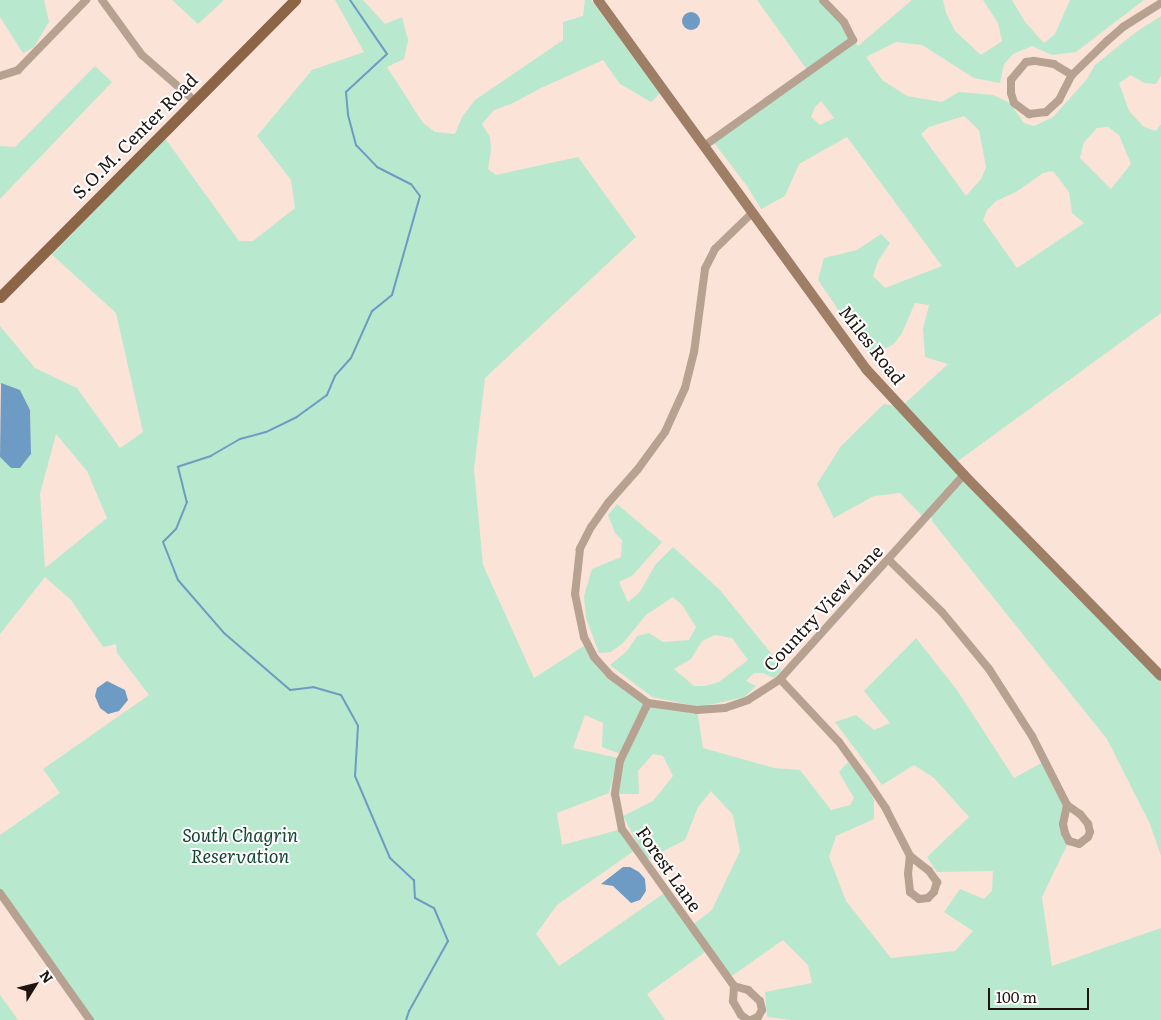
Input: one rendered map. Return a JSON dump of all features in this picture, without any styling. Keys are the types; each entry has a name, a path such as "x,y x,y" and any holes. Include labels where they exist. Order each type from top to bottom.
{"main road":[{"name":"S.O.M. Center Road","path":"0,297 295,0"},
{"name":"Miles Road","path":"598,0 866,369 964,475 1161,676"}],"street":[{"path":"0,76 18,70 86,0"},
{"path":"102,0 142,55 195,101"},
{"path":"704,146 853,40 850,30 823,0"},
{"path":"1072,75 1054,64 1034,61 1026,62 1011,80 1011,93 1014,103 1029,114 1046,112 1059,100 1072,75 1123,27 1161,3"},
{"name":"Country View Lane","path":"752,213 715,249 704,270 694,352 685,388 677,409 650,454 591,526 579,554 575,594 584,637 594,657 610,675 648,703 697,710 725,708 748,700 780,679 964,475"},
{"path":"889,560 942,612 989,669 1032,736 1067,805 1080,814 1088,824 1090,832 1088,838 1079,844 1070,841 1065,833 1063,824 1067,805"},
{"path":"780,679 839,742 886,810 910,856 929,871 937,882 934,892 928,898 919,900 910,892 908,874 910,856"},
{"name":"Forest Lane","path":"648,703 620,761 615,794 622,829 734,986 748,990 760,1001 762,1010 758,1017 749,1020 741,1015 733,1001 734,986"},
{"path":"0,893 90,1020"}],"green space":[{"path":"0,0 44,0 49,22 34,47 23,53 0,17"},
{"path":"172,0 224,0 198,24"},
{"name":"South Chagrin Reservation","path":"335,0 363,0 385,24 402,17 408,40 404,59 387,67 423,123 435,132 455,134 462,117 475,100 563,40 563,22 583,16 585,0 591,0 660,93 651,102 620,84 603,60 543,87 511,104 494,110 482,124 490,137 491,150 488,169 496,175 578,157 636,237 485,378 474,469 483,565 534,678 587,644 594,657 648,703 697,710 703,748 774,768 800,770 831,810 850,805 854,798 839,772 848,762 863,778 874,800 874,819 836,836 829,857 846,901 891,958 955,951 973,931 944,912 960,889 984,899 992,891 993,871 937,872 927,857 969,817 934,778 914,765 882,785 835,722 856,715 874,730 890,723 864,691 916,638 957,690 1014,778 1045,761 1067,805 1064,814 1069,841 1042,897 1052,966 1161,928 1161,1020 792,1020 767,1017 765,992 812,983 808,965 783,940 729,978 708,950 647,994 665,1020 90,1020 0,893 0,835 60,793 43,769 149,695 117,653 116,644 103,647 71,600 45,577 0,634 0,457 11,468 20,468 31,454 30,410 20,390 0,384 0,326 35,368 77,388 120,448 143,432 116,313 47,250 162,134 239,241 253,241 295,208 291,180 257,136 312,70 364,52","holes":["56,434 87,471 107,518 45,568 40,494","585,715 603,723 602,747 623,755 615,794 639,794 638,771 653,754 663,756 673,776 653,801 623,816 646,860 685,840 698,807 711,791 733,815 740,851 712,910 691,926 666,892 559,966 536,934 557,905 635,850 622,829 562,845 557,813 609,793 618,758 573,748"]},
{"path":"757,0 824,0 858,46 912,0 943,0 946,13 955,31 981,55 1002,41 998,23 983,0 1012,0 1025,22 1044,43 1055,34 1070,0 1144,0 1076,52 1052,55 1032,46 1013,54 1004,64 1000,83 974,78 922,45 896,42 866,57 882,80 907,96 942,102 959,92 993,95 1010,103 1024,123 1034,126 1053,117 1087,79 1095,65 1136,32 1161,16 1161,76 1156,84 1144,83 1131,75 1119,83 1129,111 1144,127 1156,131 1161,124 1161,313 954,464 1161,676 1161,856 1150,824 1107,739 932,521 932,512 925,519 900,493 874,496 834,518 817,484 841,446 884,404 901,407 948,364 925,357 923,329 929,305 915,303 902,333 894,344 872,355 858,339 818,280 824,258 857,250 881,234 890,243 878,261 873,276 885,288 942,266 847,137 799,164 785,196 761,209 747,186 712,140 808,71","holes":["821,101 834,118 820,125 811,117 815,107","964,116 979,130 986,167 981,179 966,196 921,134 929,127","1108,127 1119,135 1131,164 1111,189 1080,158 1084,142 1097,128","1053,171 1069,192 1072,213 1084,223 1017,268 983,220 987,210 996,201 1016,192 1043,173"]},
{"path":"95,66 112,82 0,199 0,146 15,147"},
{"path":"617,504 662,542 633,575 619,582 628,602 639,593 656,564 673,547 720,590 779,663 781,671 774,678 763,673 754,673 746,681 756,686 744,697 700,707 652,697 610,665 627,651 637,636 649,633 663,642 689,640 696,627 682,605 673,597 646,615 623,643 611,652 599,653 586,618 584,596 592,569 621,557 622,540 615,533 608,515","holes":["715,635 732,638 748,660 719,682 705,686 694,686 674,669 691,659 702,641"]},
{"path":"0,995 18,1020 0,1020"}],"water":[{"path":"691,12 697,15 700,21 697,27 691,30 685,27 682,21 685,15"},
{"path":"1,383 20,390 30,410 31,454 20,468 11,468 0,457"},
{"path":"107,681 125,690 128,700 119,711 108,714 100,708 95,696 97,688"},
{"path":"623,867 630,867 639,872 645,879 646,891 640,900 631,903 613,886 601,884"}],"waterway":[{"path":"350,0 387,54 346,92 348,115 356,145 377,167 411,184 420,196 392,295 372,311 351,358 335,376 327,395 297,417 266,432 240,439 211,456 178,467 187,502 176,529 163,542 178,580 224,633 290,690 313,687 341,695 358,726 355,776 390,858 414,880 415,898 434,908 448,941 409,1011 406,1020"}]}
